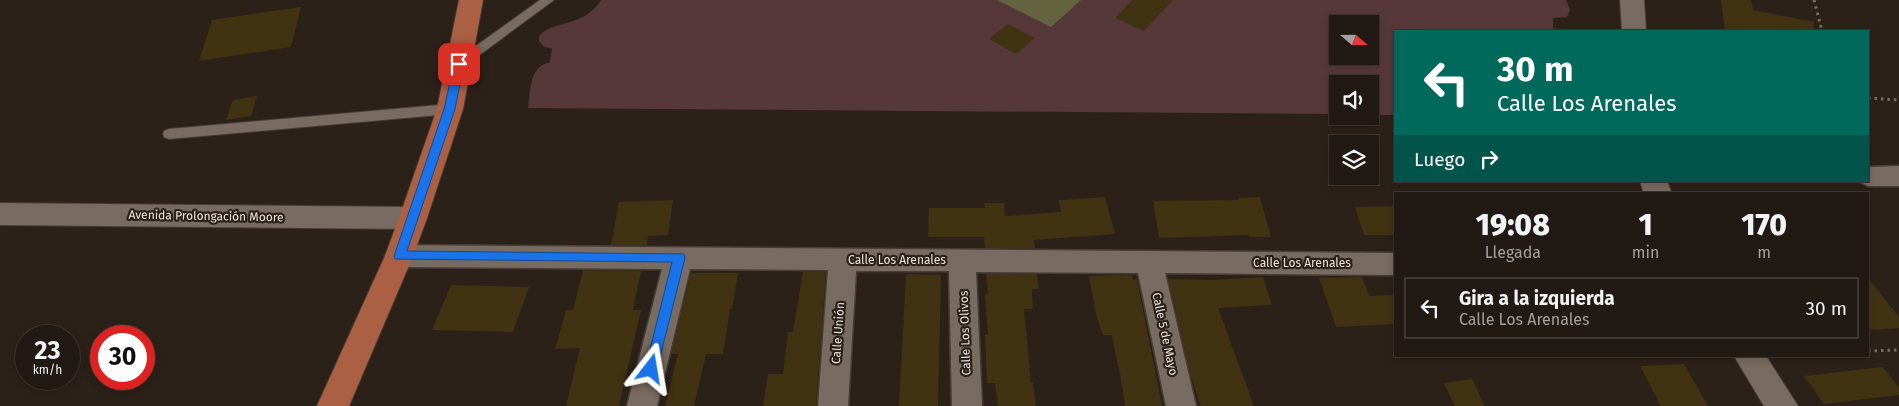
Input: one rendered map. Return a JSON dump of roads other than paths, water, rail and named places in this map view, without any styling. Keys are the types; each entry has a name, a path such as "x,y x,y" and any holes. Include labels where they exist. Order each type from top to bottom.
{"main road":[{"path":"333,406 400,256 413,218 450,109 471,0"}],"street":[{"path":"1632,0 1634,30"},
{"path":"1869,176 1899,176"},
{"name":"Avenida Prolongación Moore","path":"0,214 413,218"},
{"name":"Calle Los Arenales","path":"400,256 1394,264"},
{"path":"642,406 680,258"},
{"name":"Calle Unión","path":"832,406 843,259"},
{"name":"Calle Los Olivos","path":"962,260 967,406"},
{"name":"Calle 5 de Mayo","path":"1150,262 1181,406"},
{"path":"1750,357 1782,406"}],"lane":[{"path":"459,64 548,0"},
{"path":"169,134 450,109"}]}
